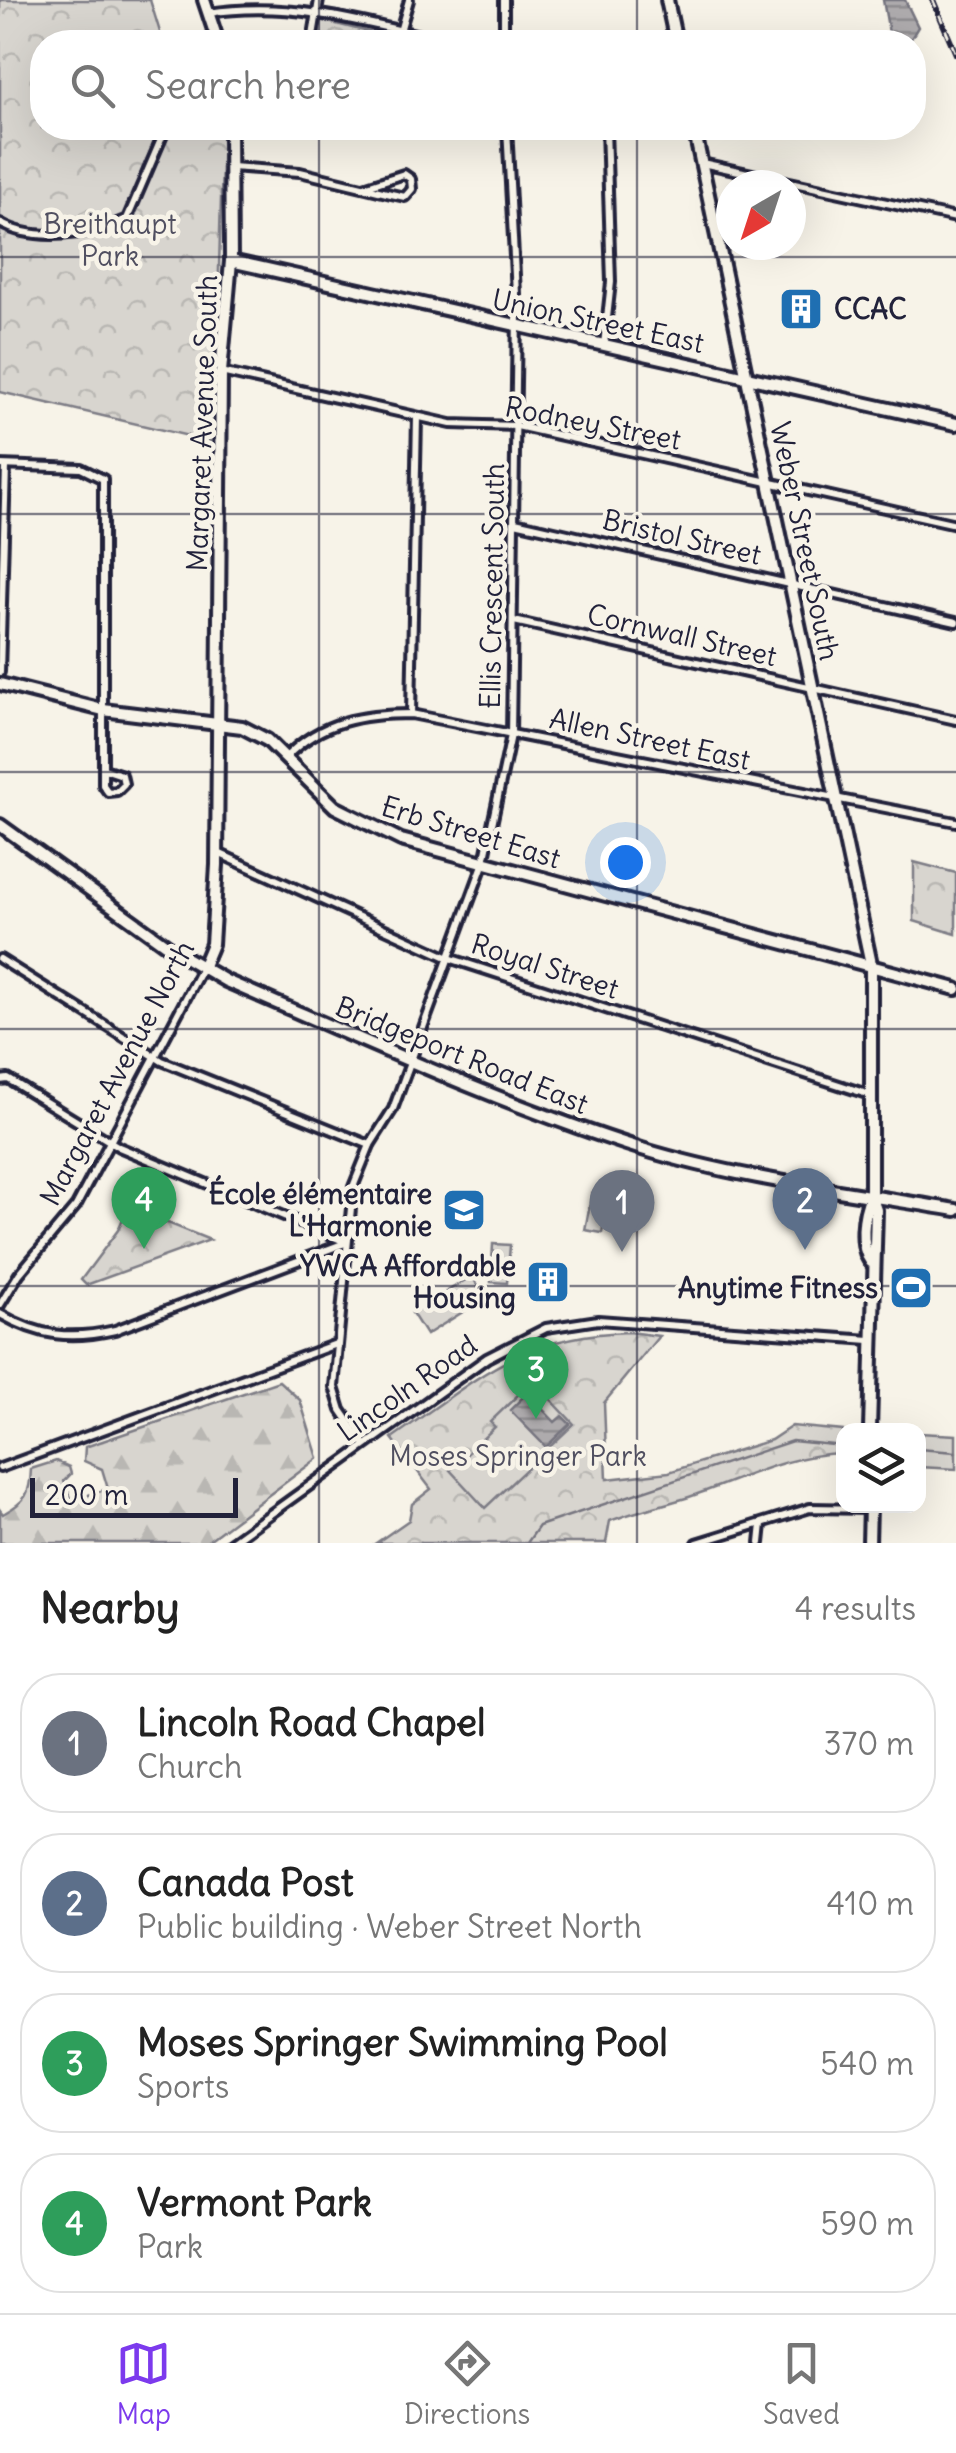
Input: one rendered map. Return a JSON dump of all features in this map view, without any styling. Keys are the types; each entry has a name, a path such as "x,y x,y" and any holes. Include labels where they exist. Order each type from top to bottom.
{"main road":[{"path":"204,0 214,30"},
{"path":"668,0 674,30"},
{"name":"Margaret Avenue South","path":"218,722 222,372 232,261 229,140"},
{"name":"Weber Street South","path":"696,140 871,964 871,1196 876,1210 871,1262 870,1423"},
{"name":"Union Street East","path":"232,261 956,424"},
{"name":"Erb Street East","path":"0,684 103,710 218,722 257,733 351,818 401,840 956,989"},
{"name":"Margaret Avenue North","path":"202,968 212,944 218,722"},
{"name":"Bridgeport Road East","path":"0,825 202,968 410,1060 646,1150 956,1210"},
{"path":"869,1543 870,1513"}],"street":[{"path":"314,30 320,0"},
{"path":"401,30 410,0"},
{"path":"504,0 504,30"},
{"path":"208,13 266,4 318,10 397,30"},
{"path":"0,223 20,232 48,234 92,230 127,219 161,140"},
{"name":"Ellis Crescent South","path":"365,1445 336,1398 336,1344 353,1186 370,1145 393,1110 484,862 512,735 517,327 508,140"},
{"path":"604,344 611,282 606,140"},
{"path":"701,162 956,218"},
{"path":"228,167 300,172 364,187 405,196 412,189 411,179 404,174 364,187"},
{"name":"Rodney Street","path":"222,372 450,424 516,426 956,524"},
{"path":"411,714 418,417"},
{"path":"0,672 3,466 81,468 103,479 104,769"},
{"name":"Bristol Street","path":"515,522 956,622"},
{"name":"Cornwall Street","path":"514,621 956,720"},
{"name":"Allen Street East","path":"286,757 337,722 365,715 411,714 956,822"},
{"name":"Royal Street","path":"216,852 449,958 870,1095"},
{"path":"0,959 156,1058 370,1145"},
{"name":"Margaret Avenue North","path":"0,1305 19,1274 76,1206 202,968"},
{"path":"0,1080 8,1078 110,1142 346,1242"},
{"path":"0,1314 28,1330 60,1338 84,1337 115,1330 346,1242"},
{"name":"Lincoln Road","path":"230,1543 486,1358 525,1336 571,1322 656,1323 870,1340"},
{"path":"0,1468 336,1344"},
{"path":"697,1543 810,1508 836,1508"},
{"path":"760,1543 762,1524"}],"green space":[{"name":"Breithaupt Park","path":"0,0 150,0 159,30 30,30 30,140 223,140 214,442 0,392"},
{"path":"320,20 361,30 320,30"},
{"path":"914,862 956,873 956,934 914,921"},
{"path":"592,1193 609,1197 602,1233 585,1230"},
{"path":"128,1207 210,1240 86,1285 81,1280 118,1230"},
{"path":"493,1244 510,1245 507,1283 491,1282"},
{"path":"472,1276 485,1298 426,1335 412,1313"},
{"name":"Moses Springer Park","path":"629,1332 659,1336 604,1403 607,1479 669,1472 771,1440 792,1426 836,1430 836,1454 783,1463 610,1521 606,1543 376,1543 409,1520 412,1504 431,1489 392,1438 502,1364 558,1341"},
{"path":"279,1381 300,1400 318,1458 205,1543 0,1543 0,1510 3,1514 25,1496 31,1469 56,1461 69,1467 71,1474 64,1481 72,1500 108,1489 102,1469 84,1461 85,1447"},
{"path":"524,1389 542,1390 574,1424 485,1508 450,1470 495,1427 490,1422"},
{"path":"926,1433 956,1435 956,1469 926,1467"}],"shaded area":[{"path":"883,0 905,0 918,27 888,30"},
{"path":"527,1393 555,1422 562,1416 570,1424 546,1447 510,1410"}],"waterway":[{"path":"527,1543 539,1526 792,1441 836,1445"},
{"path":"926,1450 956,1452"}],"railway":[{"path":"933,0 956,54"}],"place":[{"name":"CCAC","path":"801,309"},
{"name":"École élémentaire L'Harmonie","path":"464,1210"},
{"name":"Vermont Park","path":"144,1249"},
{"name":"Canada Post","path":"805,1250"},
{"name":"Lincoln Road Chapel","path":"622,1252"},
{"name":"YWCA Affordable Housing","path":"548,1282"},
{"name":"Anytime Fitness","path":"911,1288"},
{"name":"Moses Springer Swimming Pool","path":"536,1419"}]}
